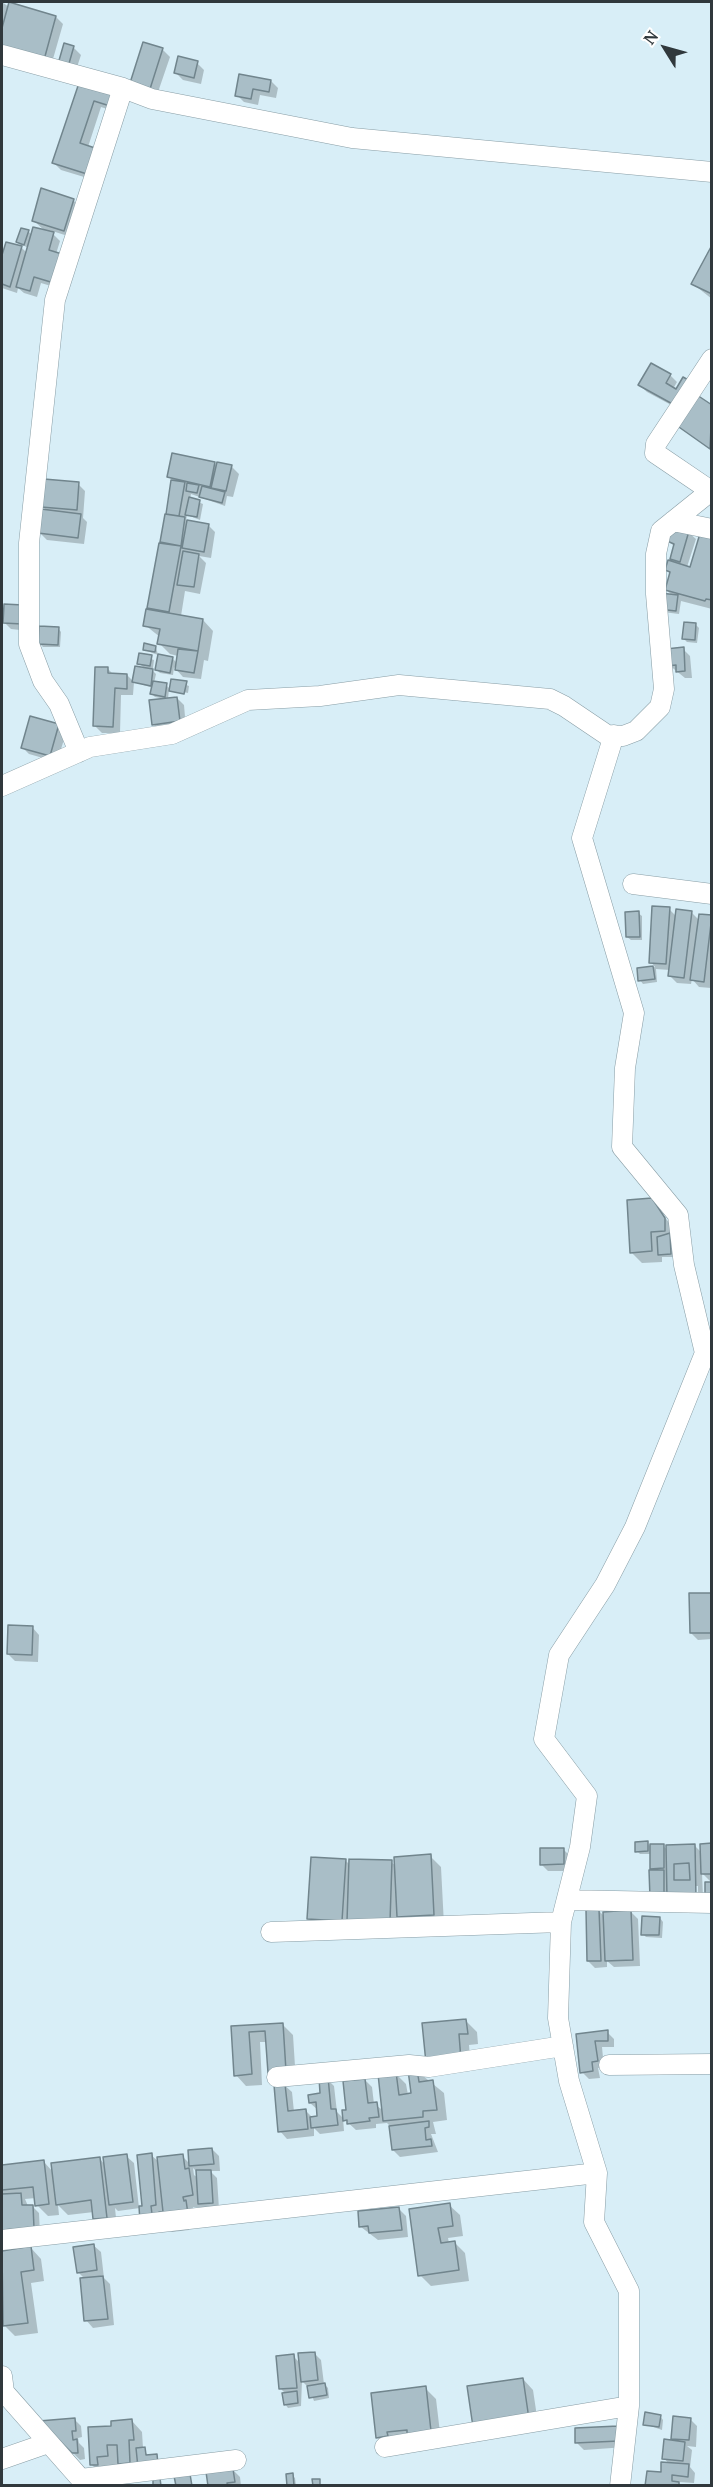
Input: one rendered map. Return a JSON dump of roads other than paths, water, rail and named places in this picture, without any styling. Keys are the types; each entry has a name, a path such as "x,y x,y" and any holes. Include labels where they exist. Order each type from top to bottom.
{"street":[{"path":"2,55 123,88 152,99 352,138 711,172"},
{"path":"79,752 59,704 43,681 29,644 29,543 55,300 123,88"},
{"path":"2,786 90,747 172,734 248,700 320,696 399,685 549,699 564,706 607,735 636,731 660,707 664,689 656,594 656,554 661,531 711,490 655,453 656,444 711,359"},
{"path":"673,521 711,529"},
{"path":"614,735 582,838 634,1013 625,1068 622,1147 678,1215 684,1265 705,1353 635,1527 605,1585 559,1655 544,1739 587,1796 580,1847 561,1922 558,2018 569,2081 597,2173 594,2222 629,2291 629,2406 620,2486"},
{"path":"633,884 711,894"},
{"path":"567,1900 711,1903"},
{"path":"271,1932 561,1922"},
{"path":"277,2077 409,2065 429,2067 563,2046"},
{"path":"609,2065 711,2064"},
{"path":"2,2240 597,2173"},
{"path":"2,2376 4,2392 84,2482 236,2460"},
{"path":"385,2447 629,2406"},
{"path":"2,2459 48,2443"}]}
